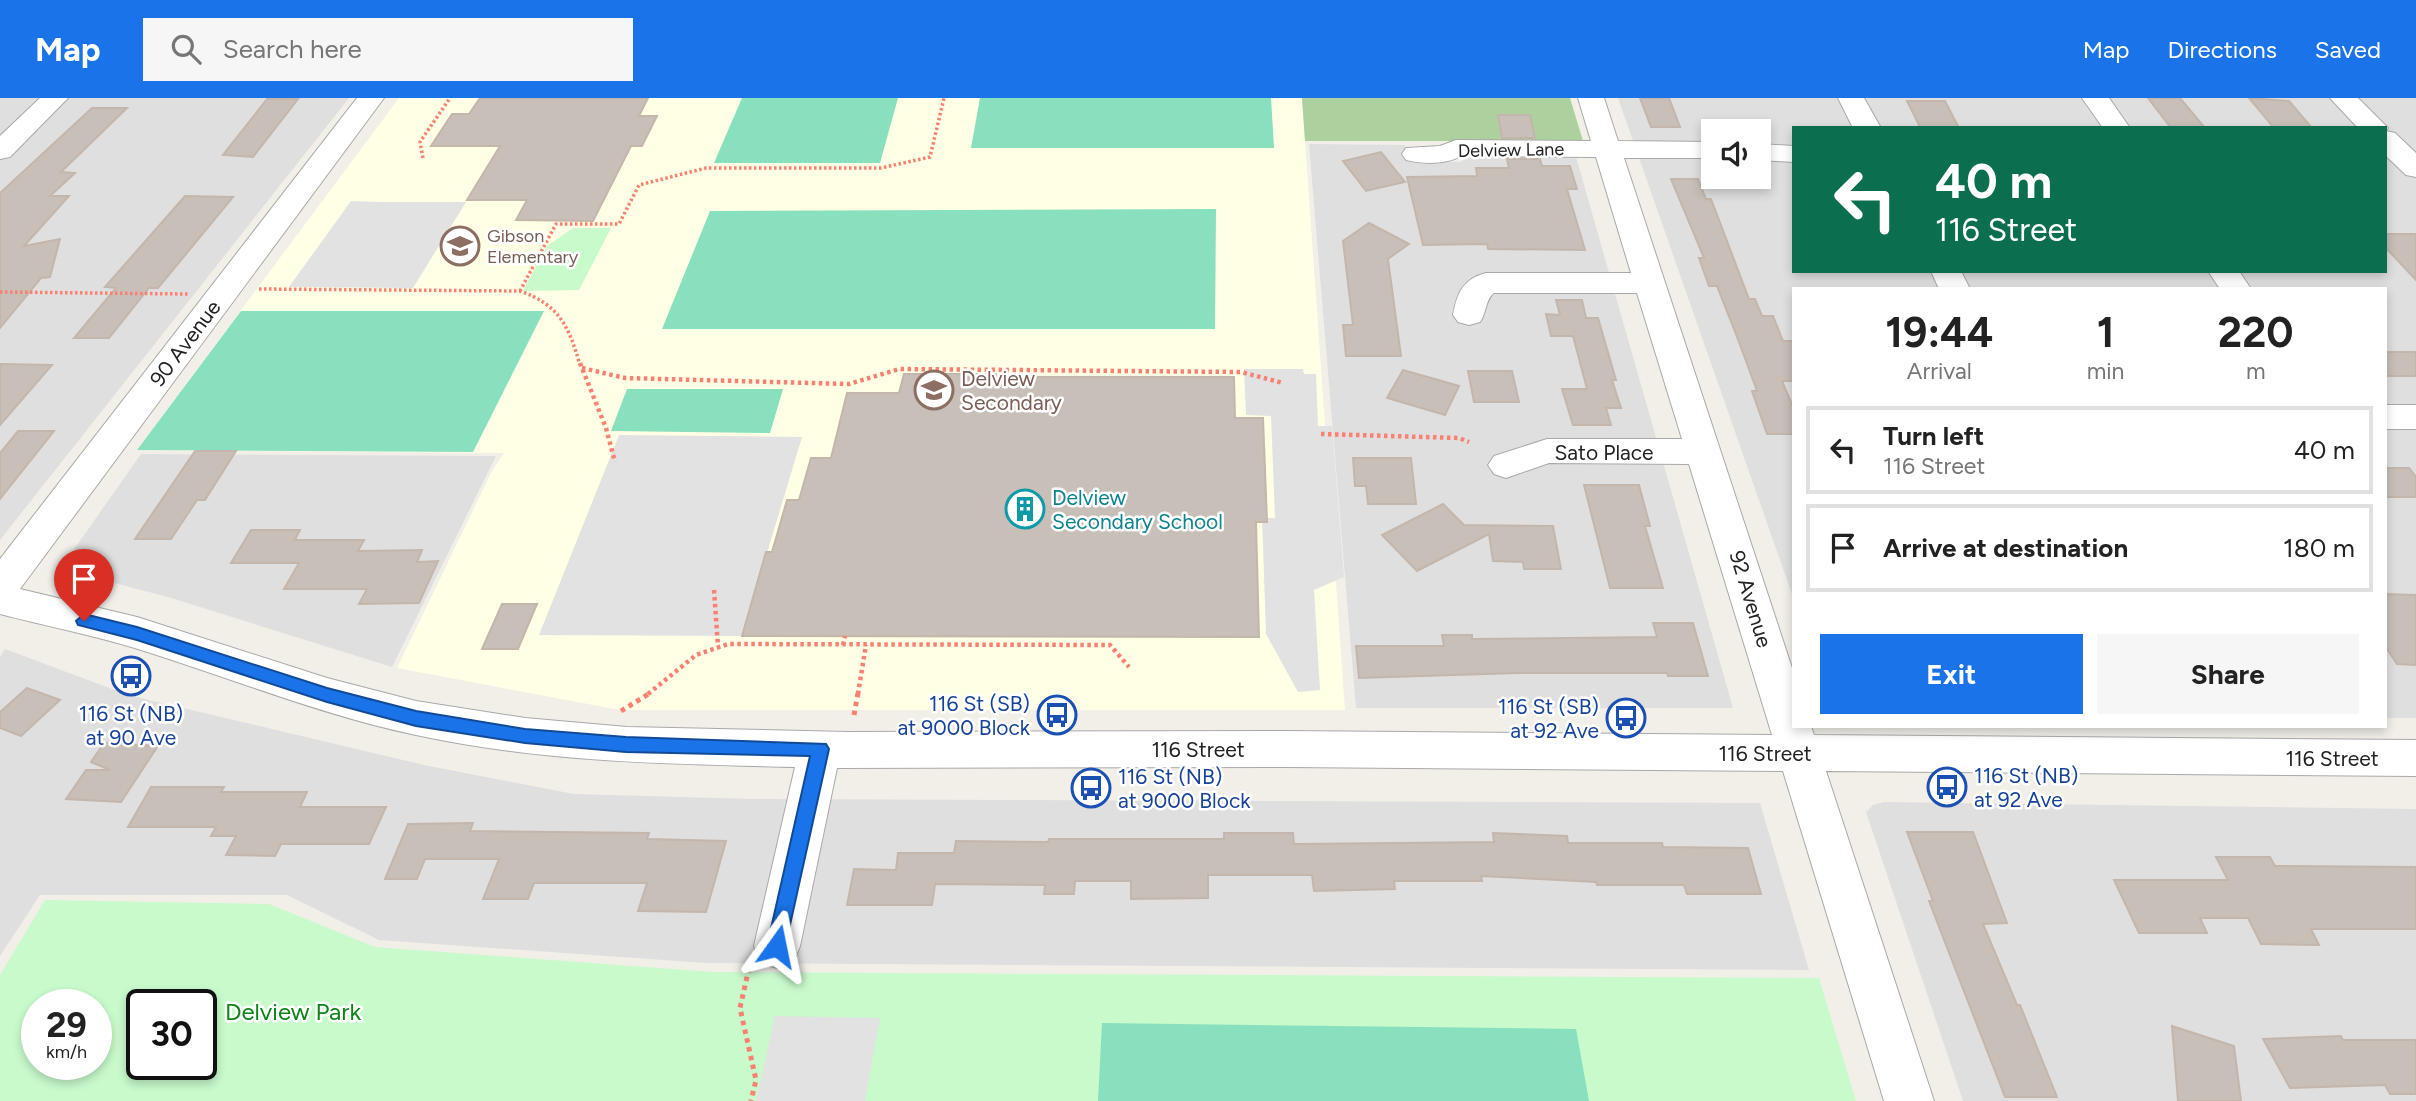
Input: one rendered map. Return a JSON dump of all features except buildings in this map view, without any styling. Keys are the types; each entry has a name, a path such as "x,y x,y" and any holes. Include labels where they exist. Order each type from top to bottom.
{"street":[{"path":"0,151 55,98"},
{"name":"90 Avenue","path":"0,587 371,98"},
{"name":"92 Avenue","path":"1591,98 1792,728"},
{"path":"1851,98 1866,126"},
{"path":"2095,98 2116,126"},
{"path":"2343,98 2372,126"},
{"path":"2387,141 2416,169"},
{"name":"Delview Lane","path":"1416,154 1445,154 1456,148 1701,150"},
{"path":"1771,152 1792,153"},
{"path":"1469,315 1473,294 1486,283 1648,283"},
{"path":"2387,417 2416,417"},
{"name":"Sato Place","path":"1506,465 1547,451 1705,452"},
{"name":"116 Street","path":"0,598 137,634 327,695 416,719 525,736 626,745 820,749 2416,758"},
{"name":"92 Avenue","path":"1792,728 1909,1101"},
{"path":"764,953 820,749"}],"path":[{"path":"423,158 420,142 450,98"},
{"path":"520,291 556,224 619,224 639,185 706,168 881,168 930,157 944,98"},
{"path":"248,289 520,291 530,294 561,317 573,339 613,447 615,461"},
{"path":"0,292 197,294"},
{"path":"582,368 625,378 849,384 899,369 1241,372 1283,383"},
{"path":"1321,435 1459,438 1469,442"},
{"path":"714,590 718,646"},
{"path":"843,645 845,636"},
{"path":"854,715 866,645"},
{"path":"624,711 691,657 718,646 1110,645 1129,667"},
{"path":"751,1101 756,1080 740,1008 764,953"}],"shaded area":[{"path":"0,98 349,98 0,540 0,290 38,289 0,288"},
{"name":"Delview Secondary","path":"399,98 1302,98 1345,710 620,710 397,668 491,473 504,453 137,450"},
{"path":"1618,98 2416,98 2416,718 2387,718 2387,287 1792,287 1792,594"},
{"path":"1309,144 1405,145 1407,160 1461,162 1473,152 1575,153 1733,708 1356,708"},
{"path":"351,201 466,202 413,288 289,287"},
{"path":"1244,369 1303,369 1304,374 1316,374 1318,426 1332,426 1344,577 1314,590 1320,690 1298,692 1266,634 1262,518 1275,518 1271,416 1246,415"},
{"path":"619,435 802,437 742,636 539,635"},
{"path":"141,454 496,456 392,667 168,597 114,583 56,575"},
{"path":"5,649 128,695 424,765 574,794 753,799 1760,803 1809,970 706,963 379,940 287,895 40,895 0,956 0,657"},
{"path":"1884,802 2416,809 2416,1101 1963,1101 1866,812 1873,805"},
{"path":"775,1016 880,1018 865,1101 756,1101"}],"green space":[{"path":"742,98 898,98 880,163 714,163"},
{"path":"980,98 1271,98 1274,148 971,148"},
{"path":"1302,98 1570,98 1583,141 1305,141"},
{"path":"1216,209 1215,329 662,329 710,211"},
{"path":"573,228 611,228 579,290 523,291 547,246"},
{"path":"241,311 544,311 473,452 137,450"},
{"path":"627,389 783,389 770,433 611,431"},
{"name":"Delview Park","path":"45,900 269,904 375,947 713,972 1819,978 1856,1101 0,1101 0,975"},
{"path":"1102,1023 1576,1029 1589,1101 1098,1101"}],"place":[{"name":"Gibson Elementary","path":"460,246"},
{"name":"Delview Secondary","path":"934,390"},
{"name":"Delview Secondary School","path":"1025,509"},
{"name":"116 St (NB) at 90 Ave","path":"131,676"},
{"name":"116 St (SB) at 9000 Block","path":"1057,715"},
{"name":"116 St (SB) at 92 Ave","path":"1626,718"},
{"name":"116 St (NB) at 92 Ave","path":"1947,787"},
{"name":"116 St (NB) at 9000 Block","path":"1091,788"}],"route":[{"path":"84,621 137,634 327,695 416,719 525,736 626,745 820,749 777,946"}]}
